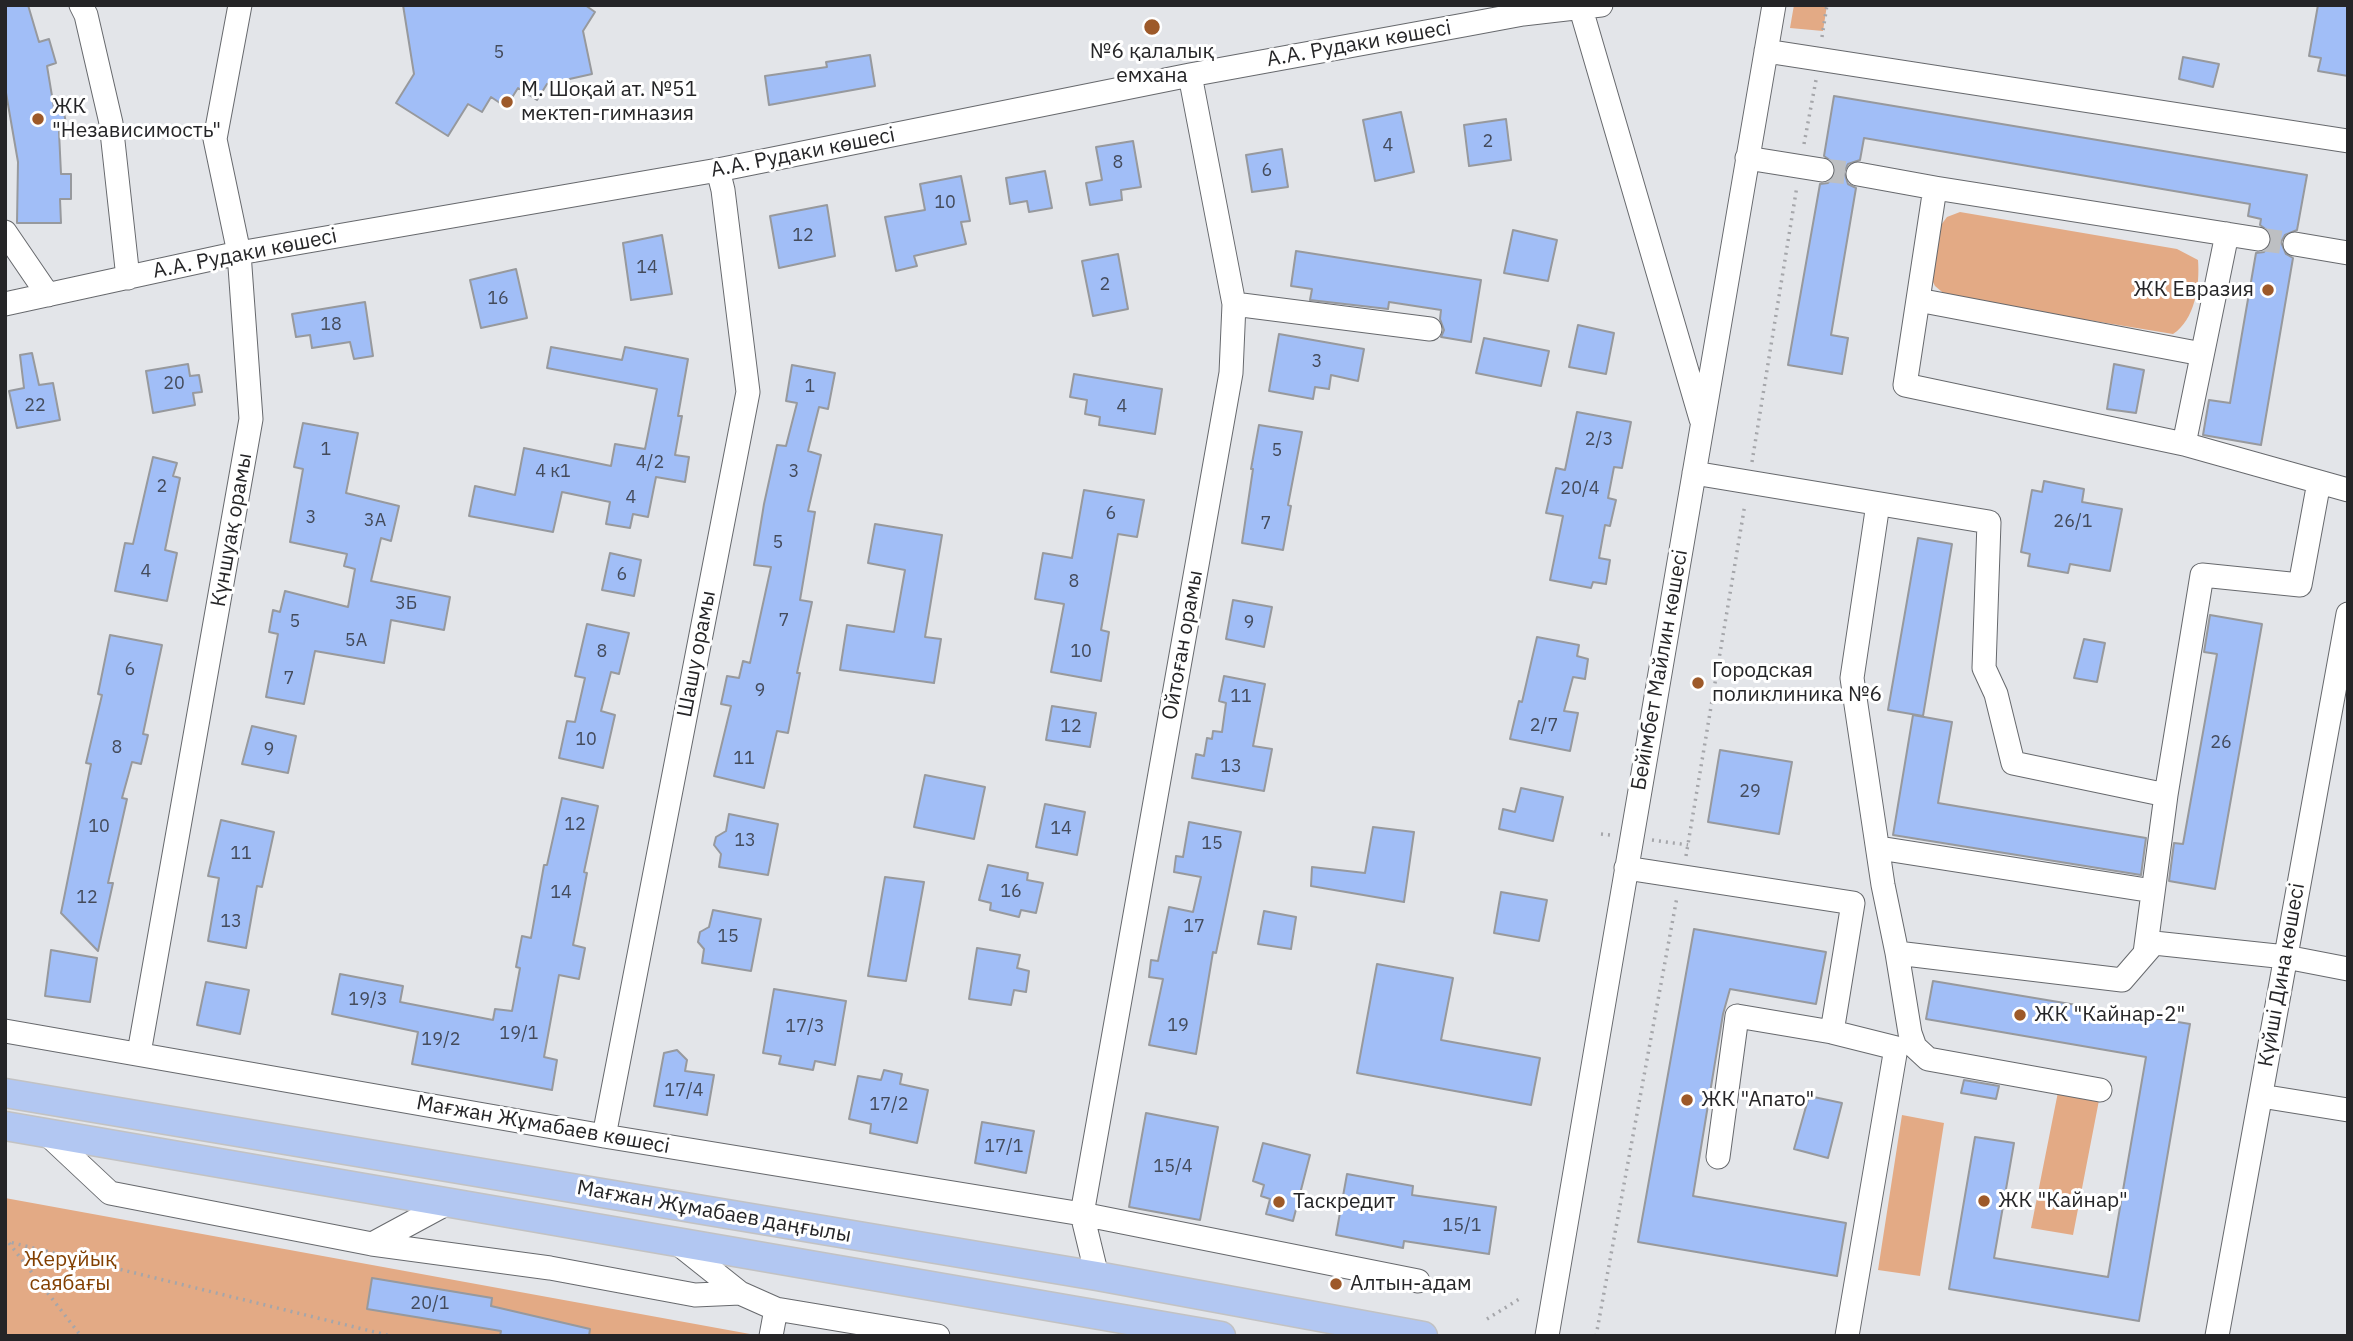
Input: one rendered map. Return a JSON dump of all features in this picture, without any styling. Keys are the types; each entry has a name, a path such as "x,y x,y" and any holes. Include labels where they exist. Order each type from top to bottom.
{"main road":[{"name":"Мағжан Жұмабаев даңғылы","path":"5,1093 1097,1276 1423,1336"},
{"name":"Мағжан Жұмабаев даңғылы","path":"5,1126 1222,1336"}],"street":[{"path":"81,5 86,15 111,123 128,278"},
{"name":"Күншуақ орамы","path":"139,1053 251,419 239,253 215,139 240,5"},
{"name":"Бейімбет Майлин көшесі","path":"1547,1336 1774,5"},
{"path":"1591,7 1702,425"},
{"name":"А.А. Рудаки көшесі","path":"5,304 239,253 718,170 1190,75 1462,15 1591,7"},
{"path":"1766,51 2348,141"},
{"name":"Ойтоған орамы","path":"1082,1214 1231,373 1234,304 1190,75"},
{"path":"1747,158 1811,168"},
{"name":"Шашу орамы","path":"604,1136 748,392 723,190 718,170"},
{"path":"1858,174 2258,239"},
{"path":"1935,188 1905,385 2183,444 2348,490"},
{"path":"5,232 48,295"},
{"path":"2183,444 2227,234"},
{"path":"2295,244 2348,253"},
{"path":"1918,300 2202,354"},
{"path":"1234,304 1430,329"},
{"path":"1694,473 1989,522 1984,668 1996,694 2013,763 2166,795"},
{"path":"2145,953 2166,795 2202,575 2300,585 2319,482"},
{"path":"1878,504 1852,678 1883,886 1910,1033 1915,1046 1928,1059 2100,1090"},
{"name":"Күйші Дина көшесі","path":"2217,1336 2344,655 2348,614"},
{"path":"1879,848 2153,891"},
{"path":"1626,868 1853,902 1883,886"},
{"path":"1832,1032 1853,902"},
{"path":"1897,953 2122,980 2154,943 2286,957 2348,969"},
{"path":"1718,1157 1737,1016 1832,1032 1896,1048 1847,1336"},
{"name":"Мағжан Жұмабаев көшесі","path":"5,1031 604,1136 1082,1214 1419,1282"},
{"path":"2260,1096 2348,1110"},
{"path":"46,1133 110,1193 372,1244 550,1268 695,1295 740,1293"},
{"path":"372,1244 448,1203"},
{"path":"1082,1214 1097,1276"},
{"path":"676,1242 740,1293 776,1309 938,1336"},
{"path":"771,1336 776,1309"}],"path":[{"path":"1596,1336 1688,845 1748,482 1811,168 1826,5"},
{"path":"6,1241 80,1336"},
{"path":"6,1241 391,1336"},
{"path":"1487,1319 1521,1298"}],"green space":[{"path":"1794,5 1827,5 1823,31 1790,28"},
{"path":"1960,212 2177,249 2198,260 2197,291 2191,311 2173,334 1948,297 1935,286 1930,276 1941,225 1947,217"},
{"path":"2059,1087 2100,1095 2073,1235 2031,1228"},
{"path":"1902,1115 1944,1123 1920,1276 1878,1270"},
{"name":"Жерұйық саябағы","path":"5,1198 761,1336 5,1336"}],"building":[{"name":"ЖК \"Независимость\"","path":"5,5 28,5 39,42 49,39 56,63 47,66 54,108 63,106 67,130 59,132 61,174 71,174 71,199 60,199 61,223 17,223 18,162 5,87"},
{"path":"403,5 585,5 595,12 583,31 592,74 547,84 537,100 518,88 506,107 491,97 482,112 468,104 448,136 396,103 414,74"},
{"path":"2318,5 2348,5 2348,76 2318,71 2321,58 2309,56"},
{"path":"870,55 875,86 769,105 765,76 827,67 826,62"},
{"path":"2183,57 2219,64 2213,87 2179,79"},
{"name":"ЖК Евразия","path":"1834,96 2307,175 2297,230 2285,235 2281,242 2286,254 2293,258 2261,445 2203,435 2209,400 2230,403 2256,253 2264,252 2272,242 2271,233 2260,225 2261,219 2248,216 2250,204 1864,138 1860,160 1848,164 1844,172 1848,184 1856,188 1831,335 1848,338 1842,374 1788,365 1820,184 1828,183 1836,173 1835,164 1824,156"},
{"path":"1401,112 1414,172 1375,181 1363,120"},
{"path":"1506,119 1511,160 1469,166 1464,125"},
{"path":"1133,141 1141,187 1121,190 1122,200 1090,205 1086,183 1102,180 1096,147"},
{"path":"1282,149 1288,187 1252,192 1246,155"},
{"path":"1045,171 1052,208 1029,212 1027,201 1010,204 1006,178"},
{"path":"961,176 970,221 961,222 966,244 914,256 917,266 896,271 885,217 925,210 920,184"},
{"path":"827,205 835,256 779,268 770,216"},
{"path":"1513,230 1557,240 1548,281 1504,273"},
{"path":"662,235 672,294 631,300 623,243"},
{"path":"1296,251 1481,280 1471,342 1441,337 1444,330 1440,319 1441,310 1389,302 1388,309 1310,300 1312,289 1291,286"},
{"path":"1118,254 1128,309 1093,316 1082,261"},
{"path":"516,269 527,318 481,328 470,280"},
{"path":"365,302 373,356 354,359 350,342 312,348 310,335 296,337 292,314"},
{"path":"1578,325 1614,333 1606,374 1569,367"},
{"path":"1279,334 1364,349 1358,381 1331,375 1329,389 1315,387 1313,399 1269,391"},
{"path":"1484,338 1549,351 1541,386 1476,373"},
{"path":"551,347 622,360 625,347 688,359 678,416 682,416 675,455 689,457 685,482 656,477 648,517 633,514 630,528 606,524 610,502 562,492 553,532 469,516 475,486 515,495 524,448 611,466 615,444 645,449 657,389 547,368"},
{"path":"32,353 39,385 53,383 60,420 17,428 9,391 24,388 20,355"},
{"path":"188,364 190,376 199,375 202,392 193,393 195,405 153,413 146,371"},
{"path":"2114,364 2144,370 2136,413 2107,409"},
{"path":"792,365 835,373 828,409 819,407 808,451 821,455 808,511 815,512 800,600 812,602 797,673 800,673 788,733 777,731 764,788 714,776 731,706 721,704 727,676 739,678 743,661 750,663 771,567 754,565 777,445 786,446 797,403 786,401"},
{"path":"1074,374 1162,389 1155,434 1099,425 1100,417 1085,414 1087,400 1070,397"},
{"path":"1577,412 1631,422 1622,468 1614,467 1608,498 1616,500 1610,526 1605,525 1599,558 1610,560 1606,584 1593,582 1591,588 1550,580 1563,516 1546,513 1556,468 1565,470"},
{"path":"303,423 358,433 346,493 399,506 391,541 381,538 371,581 450,597 444,630 391,620 384,663 315,651 304,704 266,697 278,634 269,632 273,610 280,612 285,591 348,607 355,569 344,566 347,554 290,542 303,469 294,467"},
{"path":"1259,425 1302,432 1288,505 1291,506 1283,550 1242,543"},
{"path":"153,457 177,463 173,476 180,478 165,550 177,553 167,601 115,591 125,543 133,544"},
{"path":"2044,481 2084,489 2082,502 2122,509 2110,571 2070,564 2068,573 2028,566 2030,554 2021,552 2032,490 2042,492"},
{"path":"1084,490 1144,500 1137,537 1118,534 1101,630 1109,632 1101,681 1051,672 1064,604 1035,599 1043,553 1072,558"},
{"path":"875,524 942,535 925,637 941,639 934,683 840,670 847,625 894,632 905,570 868,563"},
{"path":"1918,538 1952,544 1923,716 1888,710"},
{"path":"610,553 641,560 634,596 602,590"},
{"path":"1233,600 1272,607 1264,647 1226,639"},
{"path":"2210,615 2262,624 2215,889 2169,881 2174,843 2183,844 2217,654 2204,652"},
{"path":"587,624 629,633 619,674 611,672 601,711 615,715 603,768 559,758 567,721 575,722 585,678 575,676"},
{"path":"110,635 162,645 143,734 148,735 141,764 132,762 122,798 127,799 108,883 113,883 98,951 61,913 91,764 86,763 102,695 98,694"},
{"path":"1537,637 1579,645 1577,656 1588,659 1585,679 1573,677 1564,711 1578,713 1570,751 1510,739 1519,701 1522,702"},
{"path":"2084,639 2105,643 2097,682 2074,678"},
{"path":"1224,676 1265,684 1253,746 1272,749 1264,791 1192,778 1196,754 1204,756 1207,738 1212,739 1213,731 1222,732 1226,703 1219,701"},
{"path":"1052,706 1096,713 1090,747 1046,740"},
{"path":"1913,715 1952,722 1938,803 2146,838 2141,875 1893,835"},
{"path":"252,726 296,736 288,773 242,764"},
{"path":"1720,750 1792,762 1779,834 1708,822"},
{"path":"925,775 985,787 974,839 914,827"},
{"path":"1521,788 1563,797 1553,841 1499,829 1503,809 1515,812"},
{"path":"562,798 598,806 573,945 585,948 579,979 559,975 544,1057 557,1060 552,1090 412,1064 418,1032 332,1014 340,974 403,986 400,1002 493,1020 495,1009 512,1011 520,968 516,967 522,936 531,938 544,865 547,865"},
{"path":"1045,804 1085,812 1077,855 1036,847"},
{"path":"729,814 778,824 768,875 719,867 721,854 714,845 716,837 726,831"},
{"path":"221,820 274,832 262,887 257,886 246,948 208,941 219,878 208,876"},
{"path":"1189,822 1241,832 1216,953 1213,952 1196,1054 1149,1045 1163,979 1149,977 1151,960 1158,961 1169,907 1193,912 1201,877 1174,872 1176,856 1183,857"},
{"path":"1373,827 1414,832 1404,902 1311,886 1312,867 1365,873"},
{"path":"988,865 1028,873 1027,880 1043,883 1036,913 1021,910 1019,917 990,910 991,903 979,900"},
{"path":"885,877 924,882 906,981 868,976"},
{"path":"1501,892 1547,900 1539,941 1494,933"},
{"path":"713,910 761,919 751,971 702,963 704,949 698,942 700,932 709,927"},
{"path":"1264,911 1296,917 1291,949 1258,944"},
{"name":"ЖК \"Апато\"","path":"1694,929 1826,952 1816,1004 1730,989 1723,1014 1693,1196 1846,1223 1837,1276 1638,1242"},
{"path":"977,948 1020,955 1017,968 1029,971 1026,992 1014,990 1011,1005 969,999"},
{"path":"51,950 97,958 90,1002 45,996"},
{"path":"1377,964 1453,978 1441,1040 1540,1058 1531,1105 1357,1073"},
{"name":"ЖК \"Кайнар\"","path":"1933,981 2190,1024 2139,1321 1949,1289 1975,1137 2014,1143 1994,1258 2108,1277 2146,1057 1926,1019"},
{"path":"206,982 249,990 240,1034 197,1025"},
{"path":"774,989 846,1001 835,1065 815,1061 813,1070 779,1064 781,1056 763,1053"},
{"path":"677,1050 687,1060 685,1071 714,1075 707,1115 654,1106 664,1053"},
{"path":"884,1070 902,1074 900,1084 928,1090 917,1143 870,1133 871,1124 849,1119 858,1076 881,1080"},
{"path":"1964,1080 1999,1086 1996,1099 1961,1093"},
{"path":"1809,1096 1842,1103 1828,1158 1794,1149"},
{"path":"1146,1113 1218,1127 1200,1220 1129,1207"},
{"path":"982,1122 1034,1131 1026,1173 975,1163"},
{"path":"1263,1143 1310,1155 1293,1221 1266,1214 1270,1199 1261,1196 1264,1185 1253,1181"},
{"path":"1347,1174 1413,1186 1412,1195 1496,1207 1489,1254 1404,1241 1403,1248 1336,1235"},
{"path":"372,1278 492,1298 491,1306 590,1329 589,1336 500,1336 501,1331 367,1309"}],"tunnel":[{"path":"1822,170 1858,174"},
{"path":"2258,239 2295,244"}],"place":[{"name":"№6 қалалық емхана","path":"1152,27"},
{"name":"М. Шоқай ат. №51 мектеп-гимназия","path":"507,102"},
{"name":"ЖК \"Независимость\"","path":"38,119"},
{"name":"ЖК Евразия","path":"2268,290"},
{"name":"Городская поликлиника №6","path":"1698,683"},
{"name":"ЖК \"Кайнар-2\"","path":"2020,1015"},
{"name":"ЖК \"Апато\"","path":"1687,1100"},
{"name":"ЖК \"Кайнар\"","path":"1984,1201"},
{"name":"Таскредит","path":"1279,1202"},
{"name":"Алтын-адам","path":"1336,1284"}]}
